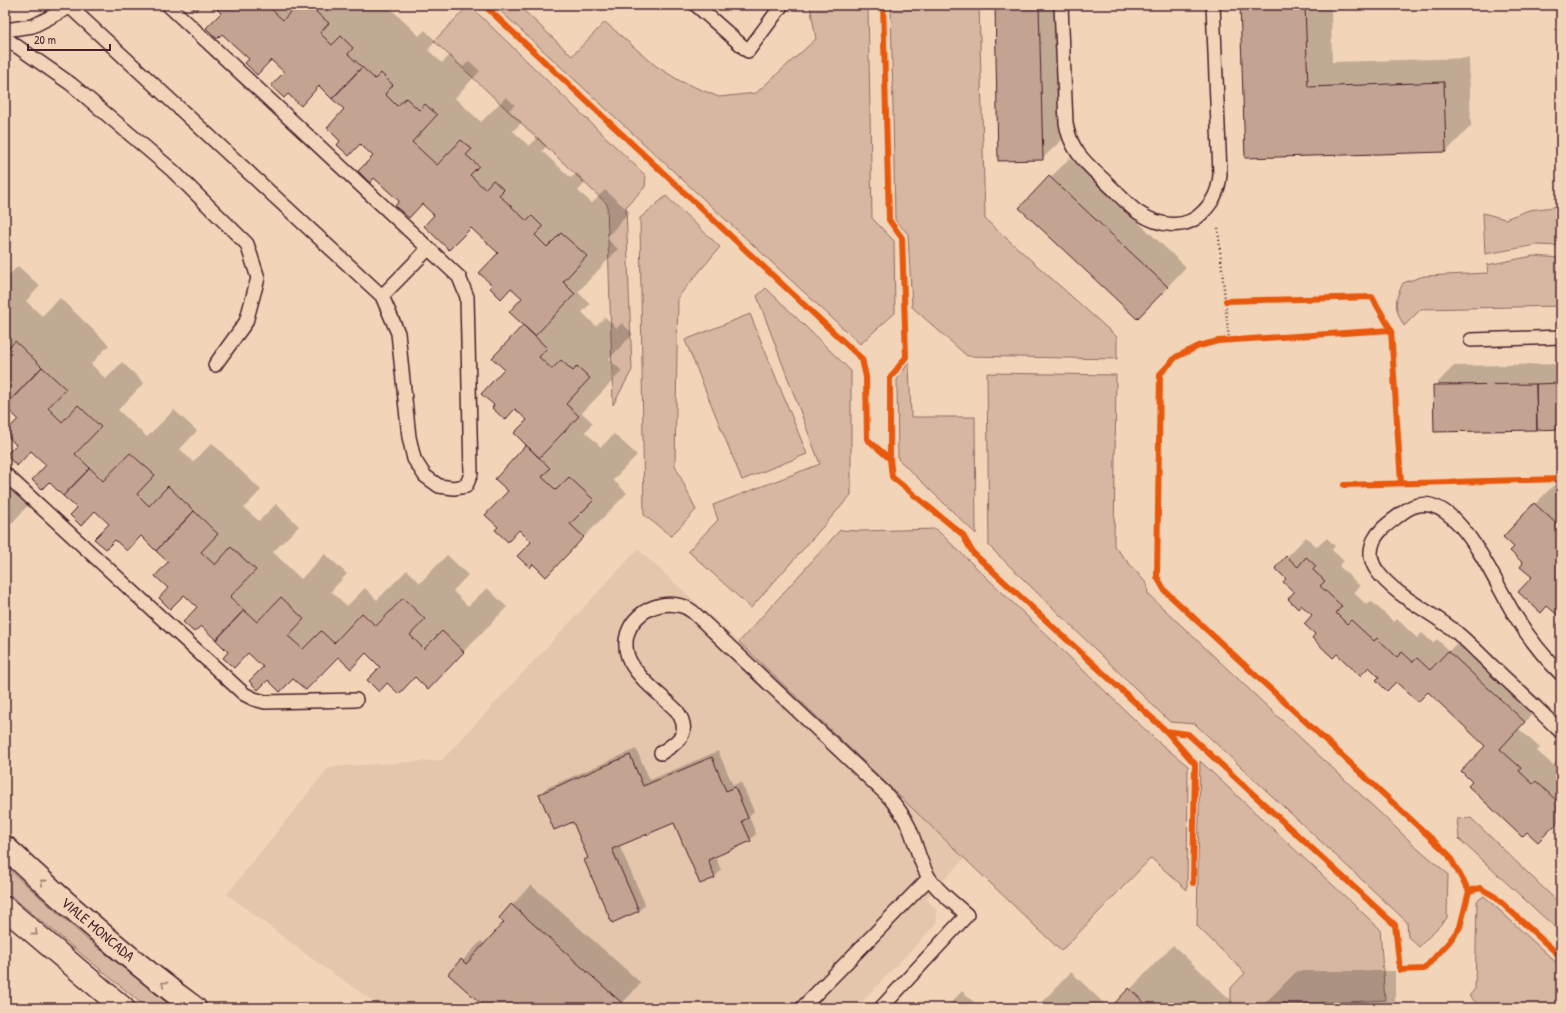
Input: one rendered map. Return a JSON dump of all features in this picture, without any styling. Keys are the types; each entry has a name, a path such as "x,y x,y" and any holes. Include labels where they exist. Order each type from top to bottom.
{"main road":[{"name":"VIALE MONCADA","path":"5,847 100,932 195,1008"},
{"path":"5,908 124,1008"}],"lane":[{"path":"5,30 33,26 72,6 382,296 398,333 409,438 414,459 425,476 439,486 454,488 466,486 471,474 467,297 458,277 168,5"},
{"path":"696,5 748,51 782,5"},
{"path":"1061,5 1066,123 1070,142 1082,159 1138,212 1162,224 1175,225 1189,222 1198,217 1215,197 1219,186 1220,174 1213,5"},
{"path":"5,38 83,94 172,170 247,244 258,278 246,322 215,365"},
{"path":"382,296 428,249"},
{"path":"1471,340 1561,337"},
{"path":"5,474 244,694 265,702 356,700"},
{"path":"1561,674 1544,658 1515,616 1484,562 1465,532 1454,518 1437,507 1421,504 1408,508 1379,532 1371,548 1371,561 1378,572 1401,594 1456,632 1561,732"},
{"path":"661,753 678,741 683,734 684,726 682,718 635,668 627,653 626,638 630,627 637,616 657,605 670,604 684,606 693,612 886,794 903,816 909,828 923,868 929,878 937,888 967,915 881,1008"},
{"path":"802,1008 929,878"}],"path":[{"path":"1215,197 1226,301 1226,340 1237,340"},
{"path":"1226,301 1233,301"}],"shaded area":[{"path":"469,5 646,176 645,187 626,207 632,370 613,405 607,204 434,41"},
{"path":"494,5 518,5 572,56 605,22 656,66 680,81 719,97 756,93 816,39 810,5 868,5 872,218 894,241 895,313 860,344"},
{"path":"891,5 979,5 985,219 1117,337 1117,359 967,356 912,307 908,234 895,220"},
{"path":"666,196 720,247 678,297 675,465 696,510 671,536 644,515 640,218"},
{"path":"1561,206 1561,246 1537,245 1485,254 1483,213 1505,219 1529,210"},
{"path":"1533,256 1561,258 1561,306 1421,309 1404,326 1398,314 1396,304 1403,283 1424,276 1488,273 1487,265"},
{"path":"766,288 851,371 851,495 751,608 688,551 718,520 713,505 820,464 757,296"},
{"path":"750,314 807,454 742,480 685,340"},
{"path":"909,362 911,417 975,417 976,534 898,459 897,380"},
{"path":"987,373 1116,375 1114,546 1147,584 1148,594 1412,843 1448,874 1447,918 1419,947 1408,937 1407,922 1195,724 1170,722 989,546"},
{"path":"936,529 1156,740 1188,766 1187,890 1151,858 1061,951 739,642 840,530 861,531"},
{"path":"638,549 739,642 965,858 926,899 936,909 937,920 935,925 856,1008 383,1008 315,961 227,894 329,767 442,760"},
{"path":"1200,761 1380,929 1385,1000 1231,1008 1231,988 1245,973 1197,926"},
{"path":"1471,818 1561,905 1561,933 1459,839 1457,819"},
{"path":"5,866 87,939 174,1008 147,1008 17,901 5,890"},
{"path":"1484,896 1561,967 1561,1008 1482,1008 1469,996 1475,989 1477,901"}],"building":[{"path":"190,5 201,5 196,11"},
{"path":"213,5 267,5 283,20 297,5 322,5 316,12 329,23 320,33 332,45 341,36 353,48 348,54 362,67 332,99 319,86 301,106 288,94 284,98 271,86 284,72 271,60 257,75 245,63 249,59 222,34 217,39 206,28 221,13"},
{"path":"995,5 1039,5 1043,160 998,161"},
{"path":"1240,5 1305,5 1308,87 1444,82 1446,152 1245,158"},
{"path":"362,67 375,79 381,73 393,85 385,94 397,106 406,98 419,110 425,104 437,115 412,142 437,165 461,140 472,149 466,155 479,166 470,175 485,189 493,180 504,190 499,195 527,221 532,216 543,227 535,235 547,247 561,233 587,256 563,282 575,294 535,336 509,312 522,298 511,288 501,299 490,288 492,285 479,273 498,253 471,228 449,250 424,226 434,215 422,204 409,218 395,206 399,201 374,178 370,183 358,171 373,156 360,144 349,156 337,145 340,141 327,128 344,109 332,99"},
{"path":"1049,176 1168,287 1137,319 1019,208"},
{"path":"523,325 547,348 539,357 552,369 561,360 573,371 577,366 590,378 566,404 579,416 539,458 514,433 527,420 515,409 505,420 492,408 494,405 481,394 504,369 492,358"},
{"path":"15,341 42,367 5,406 5,352"},
{"path":"42,367 66,389 48,408 62,422 78,405 101,427 75,454 90,468 63,496 49,482 42,489 32,480 46,465 31,451 17,466 6,455 16,445 5,433 18,419 5,406"},
{"path":"1561,383 1561,429 1537,430 1536,384"},
{"path":"1536,384 1537,430 1434,432 1433,385"},
{"path":"526,445 550,468 542,477 556,490 569,477 594,500 570,524 584,537 546,577 533,564 530,568 517,556 531,542 519,530 508,542 495,530 498,527 485,515 508,491 495,479"},
{"path":"130,453 155,475 137,494 149,506 168,486 194,511 156,551 141,536 127,551 115,540 106,549 94,539 109,524 95,511 81,526 70,515 77,508 63,496 90,468 103,481"},
{"path":"1534,503 1561,528 1561,618 1547,606 1541,613 1518,592 1532,577 1520,567 1523,563 1510,551 1514,547 1503,537"},
{"path":"194,511 218,534 201,552 215,565 231,547 256,570 230,597 244,610 216,640 201,626 194,632 183,622 197,607 184,595 170,609 159,598 168,588 155,576 168,562 156,551"},
{"path":"1286,556 1298,567 1306,557 1316,566 1313,570 1325,581 1320,586 1342,606 1336,613 1347,624 1351,620 1374,641 1377,638 1397,657 1402,652 1413,662 1417,658 1430,670 1448,651 1525,722 1500,749 1521,768 1519,771 1533,784 1536,781 1558,802 1561,799 1561,819 1538,842 1527,832 1522,837 1468,786 1472,782 1461,771 1485,746 1428,692 1418,702 1396,682 1387,691 1376,680 1379,677 1369,667 1360,676 1337,654 1333,658 1312,638 1315,634 1304,624 1312,615 1301,605 1298,609 1288,599 1294,592 1283,582 1286,579 1275,568"},
{"path":"281,597 304,619 288,636 303,649 321,631 334,643 362,613 376,626 403,598 425,619 410,635 424,649 442,631 464,652 428,690 415,677 399,694 387,683 379,692 367,680 380,667 366,653 351,669 338,657 306,690 293,679 280,692 268,680 258,690 249,681 263,667 248,653 234,668 223,658 228,652 216,640 244,610 257,622"},
{"path":"1561,620 1561,629 1557,625"},
{"path":"630,755 643,786 712,757 726,791 735,787 748,818 742,821 751,841 708,860 715,878 700,884 674,823 612,849 639,911 612,923 584,860 588,858 573,822 554,830 539,794"},
{"path":"511,904 622,1003 618,1008 486,1008 448,974 461,959 466,964 504,922 499,918"},
{"path":"1129,988 1150,1008 1110,1008"}],"cycle path":[{"path":"484,5 862,359 866,377 867,439 890,459"},
{"path":"883,5 889,220 902,238 906,357 890,378 890,459 892,477 962,534 973,553 1166,731 1188,734 1395,925 1400,970 1424,969 1449,942 1460,927 1469,891 1480,888 1494,896 1561,957"},
{"path":"1226,301 1372,297 1391,330"},
{"path":"1401,483 1391,330 1218,341 1199,346 1176,357 1160,374 1157,577 1165,591 1448,854 1469,891"},
{"path":"1344,485 1561,479"},
{"path":"1166,731 1195,764 1193,883"}]}
